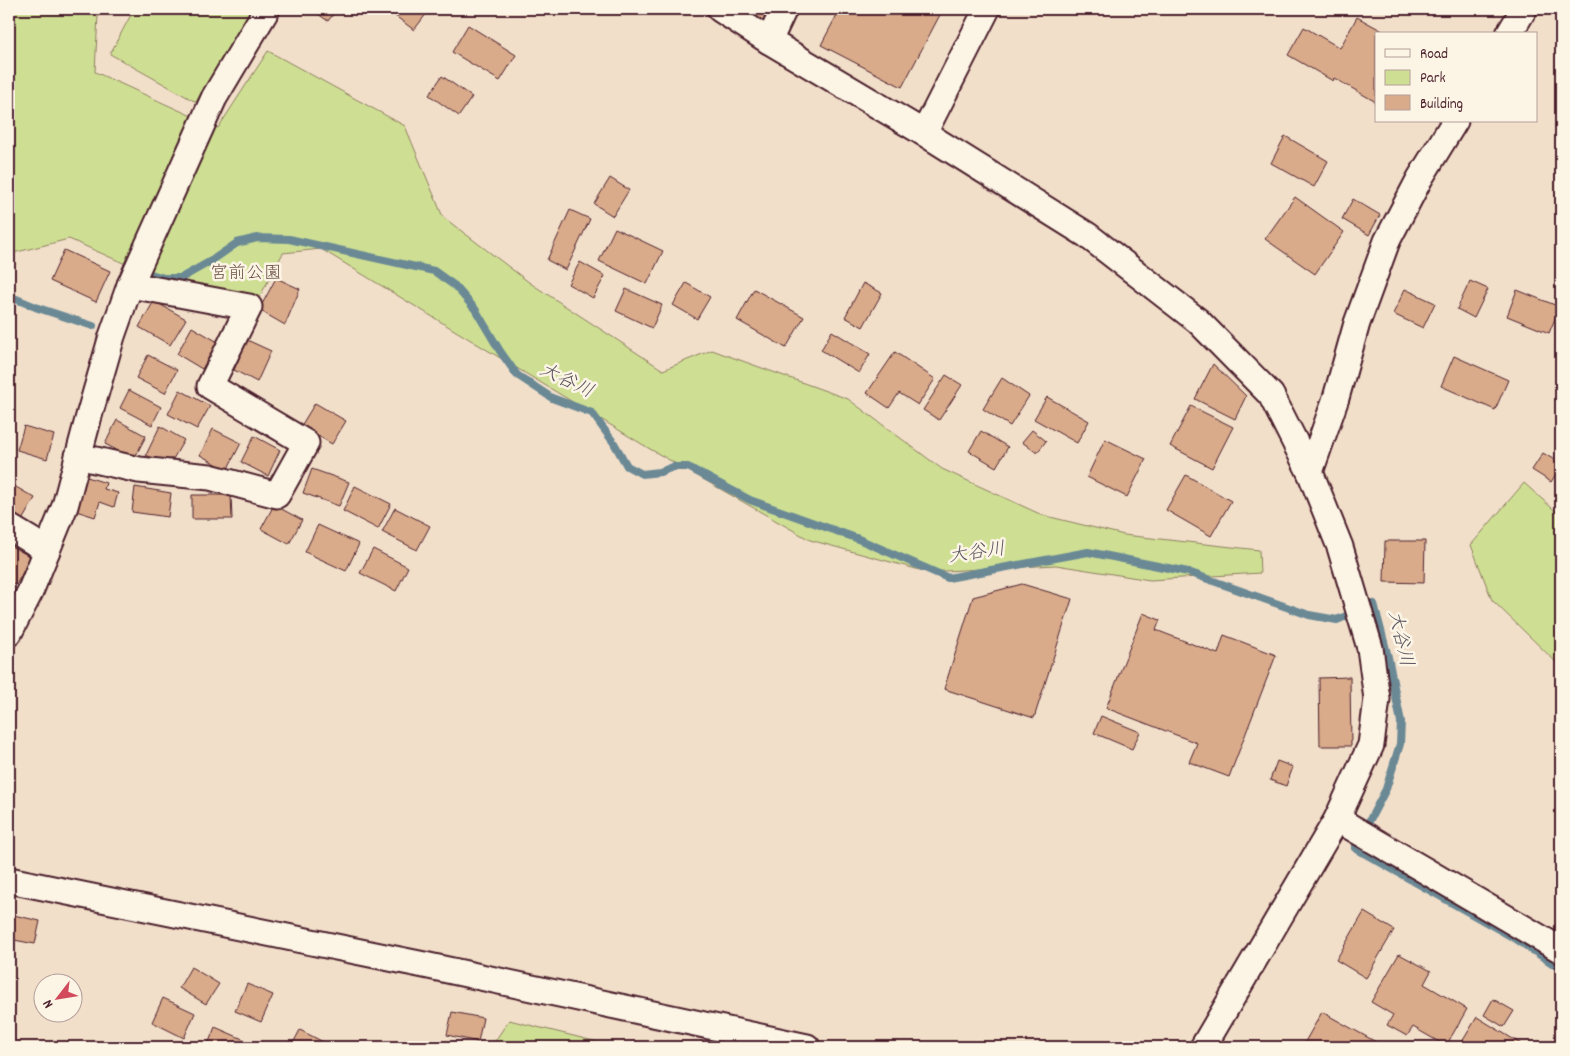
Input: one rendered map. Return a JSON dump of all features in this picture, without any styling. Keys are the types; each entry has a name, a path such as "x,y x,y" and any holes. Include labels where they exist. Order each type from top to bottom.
{"street":[{"path":"9,633 30,592 65,506 112,336 130,285 214,98 268,9"},
{"path":"720,9 1087,235 1198,321 1272,395 1310,472 1340,547 1370,648 1377,699 1372,744 1336,819 1203,1047"},
{"path":"769,40 784,9"},
{"path":"924,133 987,9"},
{"path":"1510,32 1524,9"},
{"path":"1310,472 1336,398 1357,323 1387,241 1420,178 1454,122"},
{"path":"78,456 138,470 210,477 277,495 306,443 210,386 249,307 130,285"},
{"path":"9,527 47,550"},
{"path":"1336,819 1561,950"},
{"path":"9,880 429,966 807,1047"}],"green space":[{"name":"宮前公園","path":"9,9 92,9 98,15 95,72 218,128 268,51 405,126 443,217 530,283 663,370 712,350 848,399 942,469 1042,515 1124,535 1259,550 1260,573 1150,580 1056,565 927,572 810,540 650,449 321,249 283,253 259,298 173,285 69,239 9,254"},
{"path":"134,9 252,9 196,102 110,54"},
{"path":"1524,483 1561,516 1561,667 1492,600 1471,545"},
{"path":"509,1020 618,1047 491,1047"}],"building":[{"path":"311,9 337,9 328,21"},
{"path":"386,9 430,9 414,30"},
{"path":"748,9 769,9 763,21 745,13"},
{"path":"840,9 943,9 902,87 821,45"},
{"path":"1357,17 1384,32 1375,32 1375,101 1334,78 1333,81 1288,55 1304,27 1340,48"},
{"path":"468,25 516,55 500,81 452,52"},
{"path":"442,76 472,97 459,116 429,95"},
{"path":"1285,136 1328,161 1314,187 1271,163"},
{"path":"610,178 629,190 613,216 594,204"},
{"path":"1295,197 1344,232 1315,274 1265,239"},
{"path":"1353,199 1380,215 1369,235 1342,219"},
{"path":"570,210 590,219 566,270 547,260"},
{"path":"615,228 663,251 647,284 599,261"},
{"path":"64,250 110,271 96,302 50,281"},
{"path":"580,262 605,276 593,298 568,284"},
{"path":"276,278 300,289 285,325 259,310"},
{"path":"1470,281 1488,289 1474,318 1457,309"},
{"path":"686,283 710,297 697,319 673,305"},
{"path":"863,283 882,293 863,327 845,317"},
{"path":"626,289 662,305 652,328 616,311"},
{"path":"754,289 804,317 786,348 737,320"},
{"path":"1405,289 1435,303 1423,328 1393,314"},
{"path":"1517,290 1560,307 1549,333 1507,316"},
{"path":"154,301 186,319 170,345 139,327"},
{"path":"192,327 218,342 202,369 177,354"},
{"path":"832,331 870,354 859,373 821,350"},
{"path":"247,340 271,351 257,382 234,370"},
{"path":"895,352 935,379 918,405 899,393 889,408 867,393"},
{"path":"148,355 177,370 165,393 136,378"},
{"path":"1454,356 1508,380 1495,410 1441,386"},
{"path":"1213,364 1246,396 1235,419 1195,399"},
{"path":"946,375 962,385 939,420 923,410"},
{"path":"1002,378 1029,396 1010,426 983,409"},
{"path":"129,390 161,407 152,425 120,408"},
{"path":"180,390 210,406 197,429 168,414"},
{"path":"1047,397 1089,421 1077,443 1034,419"},
{"path":"315,403 346,421 332,444 301,426"},
{"path":"1191,406 1233,427 1212,468 1170,446"},
{"path":"117,420 146,436 134,459 105,444"},
{"path":"24,426 54,435 47,459 17,450"},
{"path":"160,426 184,440 173,459 157,460 146,455"},
{"path":"213,429 241,443 227,470 200,455"},
{"path":"1032,430 1046,441 1037,453 1022,442"},
{"path":"981,431 1008,447 996,467 969,451"},
{"path":"254,436 280,450 268,476 241,462"},
{"path":"1105,439 1146,459 1127,497 1087,477"},
{"path":"1543,453 1561,464 1551,482 1532,470"},
{"path":"312,469 349,482 339,506 303,493"},
{"path":"1186,475 1231,501 1211,536 1166,510"},
{"path":"84,476 106,483 104,489 118,493 114,507 100,502 95,517 73,510"},
{"path":"9,483 35,498 21,522 9,515"},
{"path":"355,486 391,504 378,529 343,511"},
{"path":"135,487 171,493 168,517 132,512"},
{"path":"192,495 231,495 232,519 192,519"},
{"path":"274,505 302,520 289,544 261,529"},
{"path":"395,508 430,526 417,550 382,532"},
{"path":"318,525 359,544 346,571 305,552"},
{"path":"1385,541 1425,541 1424,583 1384,582"},
{"path":"9,545 31,557 16,585 9,581"},
{"path":"373,549 408,567 396,591 360,573"},
{"path":"1022,584 1072,599 1034,718 944,689 973,597"},
{"path":"1143,613 1160,620 1156,630 1218,654 1224,635 1276,655 1229,777 1189,762 1197,743 1106,708"},
{"path":"1350,677 1351,746 1320,746 1319,678"},
{"path":"1101,716 1140,732 1132,749 1094,733"},
{"path":"1277,761 1293,767 1286,786 1270,780"},
{"path":"1364,912 1394,930 1366,978 1336,960"},
{"path":"9,914 40,921 35,944 9,939"},
{"path":"1399,954 1431,971 1424,984 1467,1009 1446,1046 1413,1027 1407,1036 1387,1025 1393,1015 1371,1002"},
{"path":"191,967 219,984 206,1004 179,988"},
{"path":"247,984 273,995 261,1022 235,1011"},
{"path":"163,998 195,1013 184,1038 152,1022"},
{"path":"1493,999 1514,1011 1504,1027 1484,1015"},
{"path":"452,1012 483,1018 478,1042 447,1035"},
{"path":"1322,1012 1385,1047 1302,1047"},
{"path":"1477,1017 1526,1047 1459,1047"},
{"path":"215,1027 245,1040 242,1047 207,1047"},
{"path":"300,1030 333,1047 291,1047"}],"waterway":[{"name":"大谷川","path":"144,272 164,278 181,278 237,243 257,238 289,239 434,271 455,286 475,309 517,375 552,398 592,413 614,443 627,466 642,474 660,472 673,467 688,467 750,500 856,538 948,578 1088,552 1188,572 1309,615 1337,620 1374,604 1388,657 1401,722 1400,744 1386,789 1355,848 1516,939 1561,969"},
{"name":"大谷川","path":"9,296 38,308 93,326"}]}
